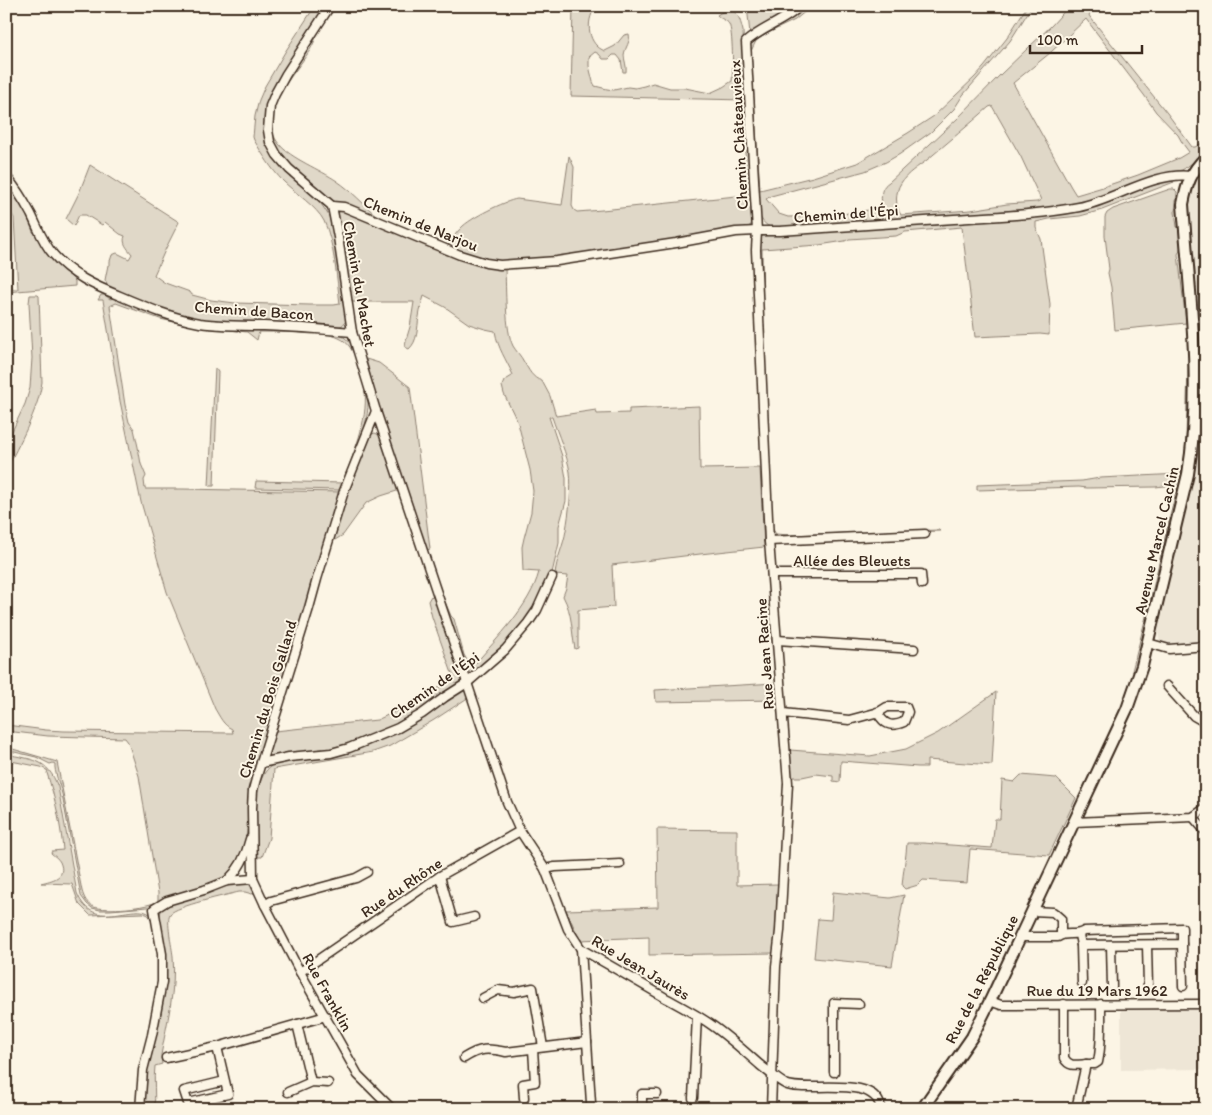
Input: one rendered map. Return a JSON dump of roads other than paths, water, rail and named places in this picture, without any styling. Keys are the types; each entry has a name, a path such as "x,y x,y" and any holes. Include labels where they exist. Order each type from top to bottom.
{"street":[{"name":"Chemin du Machet","path":"330,6 275,94 270,106 268,130 270,142 289,169 332,206 352,332 376,411 467,683"},
{"name":"Chemin Châteauvieux","path":"757,230 746,42 800,7"},
{"name":"Avenue Marcel Cachin","path":"1032,912 1126,709 1142,666 1188,474 1192,443 1194,377 1184,204 1186,188 1191,176 1206,157"},
{"name":"Chemin de l'Épi","path":"500,265 557,261 736,232 757,230 780,231 1027,214 1080,207 1154,180 1185,175 1191,176"},
{"name":"Chemin de Bacon","path":"6,176 19,193 32,215 44,242 53,254 73,272 100,288 146,307 200,323 311,328 352,332"},
{"name":"Chemin de Narjou","path":"332,206 344,207 448,251 500,265"},
{"name":"Rue Jean Racine","path":"757,230 756,250 769,541 788,783 780,932 776,966 771,1109"},
{"name":"Chemin du Bois Galland","path":"253,879 253,790 344,492 376,411"},
{"path":"769,541 925,534"},
{"name":"Allée des Bleuets","path":"772,574 921,574 922,584"},
{"name":"Chemin de l'Épi","path":"261,763 289,757 331,753 349,748 398,728 422,714 467,683 505,650 537,610 552,577"},
{"path":"777,640 914,649"},
{"path":"1148,643 1169,649 1206,646"},
{"name":"Rue Jean Jaurès","path":"467,683 507,802 520,831 545,869 568,928 581,949 713,1026 772,1075 786,1084 797,1086 835,1083 862,1089 877,1098 881,1109"},
{"path":"1167,686 1194,716 1206,723"},
{"path":"783,713 849,720 877,712"},
{"path":"1074,822 1193,816 1204,809 1206,805"},
{"path":"1193,816 1206,832"},
{"name":"Rue du Rhône","path":"300,972 440,876 520,831"},
{"path":"227,881 242,863 252,832"},
{"path":"545,869 620,864"},
{"path":"265,905 271,901 356,878 367,872"},
{"path":"440,876 453,922 474,917"},
{"path":"140,1109 143,1070 162,982 162,954 154,909 167,901 227,881 253,879"},
{"name":"Rue Franklin","path":"253,879 300,972 358,1075 392,1109"},
{"path":"1032,912 1054,912 1060,919 1061,935"},
{"name":"Rue de la République","path":"922,1109 972,1037 1032,912"},
{"path":"1020,937 1058,937 1061,935 1079,934 1084,931 1182,928 1183,986"},
{"path":"1079,934 1082,983"},
{"path":"1147,944 1148,988"},
{"path":"1081,945 1182,944"},
{"path":"1111,945 1112,987"},
{"path":"581,949 592,1109"},
{"path":"483,998 498,990 514,992 533,988 543,1047"},
{"name":"Rue du 19 Mars 1962","path":"990,1001 1001,1005 1206,1004"},
{"path":"834,1072 834,1003 859,1004"},
{"path":"1064,1004 1064,1058 1070,1065 1095,1064 1098,1062 1101,1004"},
{"path":"166,1058 217,1047 326,1016"},
{"path":"693,1098 697,1016"},
{"path":"297,1024 312,1082"},
{"path":"464,1058 474,1051 483,1049 506,1052 587,1042"},
{"path":"217,1047 225,1081 228,1094 188,1103 184,1091 225,1081"},
{"path":"524,1098 523,1084 535,1082 533,1048"},
{"path":"1076,1109 1086,1064"},
{"path":"288,1092 312,1082 328,1082"},
{"path":"642,1109 642,1094 657,1094"}]}
